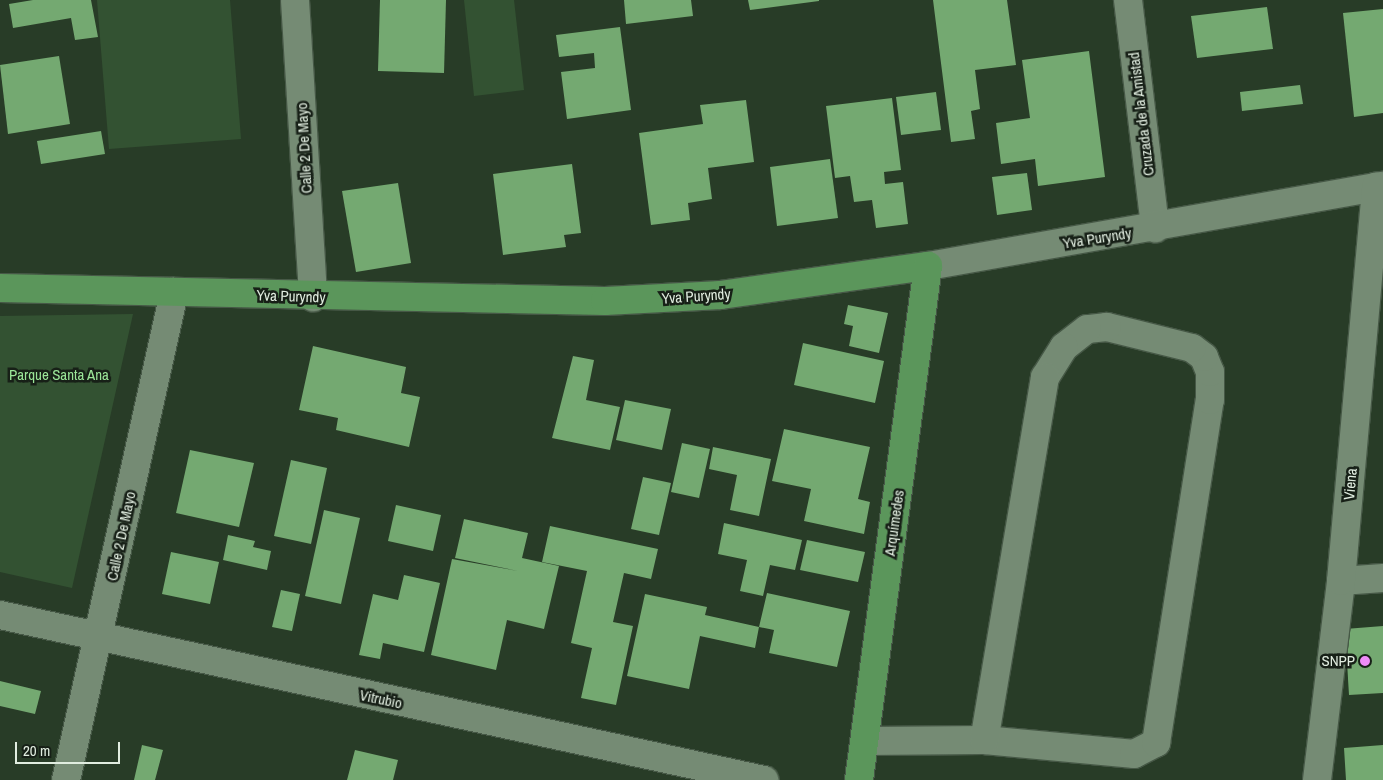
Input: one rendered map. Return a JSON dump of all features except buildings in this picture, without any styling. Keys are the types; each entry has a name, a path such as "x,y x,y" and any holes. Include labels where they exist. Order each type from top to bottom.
{"main road":[{"name":"Yva Puryndy","path":"0,288 313,297 605,301 702,296 928,266"},
{"name":"Arquímedes","path":"859,780 928,266"}],"street":[{"name":"Calle 2 De Mayo","path":"295,0 313,297"},
{"name":"Cruzada de la Amistad","path":"1128,0 1155,228"},
{"name":"Yva Puryndy","path":"928,266 1155,228 1380,186"},
{"name":"Viena","path":"1317,780 1341,581 1380,186"},
{"name":"Calle 2 De Mayo","path":"66,780 99,640 174,292"},
{"path":"865,741 984,740 1134,754 1156,743 1210,400 1210,372 1204,357 1192,348 1107,327 1087,329 1064,346 1046,377 984,740"},
{"path":"1341,581 1383,578"},
{"name":"Vitrubio","path":"0,615 99,640 764,780"}],"green space":[{"path":"97,0 230,0 241,139 109,149"},
{"path":"464,0 514,0 524,90 474,96"},
{"name":"Parque Santa Ana","path":"133,314 72,588 0,572 0,316"}],"place":[{"name":"SNPP","path":"1365,661"}]}
